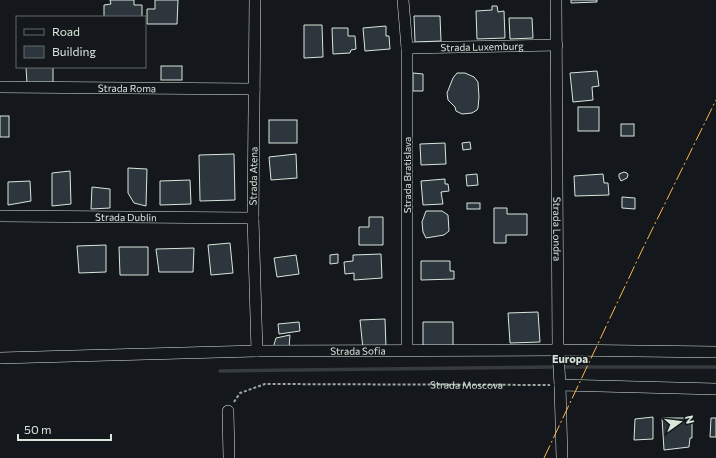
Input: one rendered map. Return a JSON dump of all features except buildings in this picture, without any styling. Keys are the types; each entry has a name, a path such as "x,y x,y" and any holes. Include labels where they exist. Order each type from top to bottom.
{"street":[{"name":"Strada Atena","path":"255,0 253,218 257,351"},
{"name":"Strada Bratislava","path":"403,0 407,48 407,350"},
{"name":"Strada Londra","path":"556,0 558,355 562,458"},
{"name":"Strada Luxemburg","path":"407,48 557,45"},
{"name":"Strada Roma","path":"0,87 254,89"},
{"name":"Strada Dublin","path":"0,216 253,218"},
{"name":"Strada Sofia","path":"0,358 257,351 407,350 558,355 716,352"},
{"path":"560,380 716,389"},
{"path":"228,411 228,458"}],"path":[{"name":"Strada Moscova","path":"228,411 240,393 265,384 560,380"}],"waterway":[{"path":"220,371 554,367 716,367"}],"power":[{"path":"544,458 644,246 716,100"}],"district":[{"name":"Europa","path":"570,358"}]}
